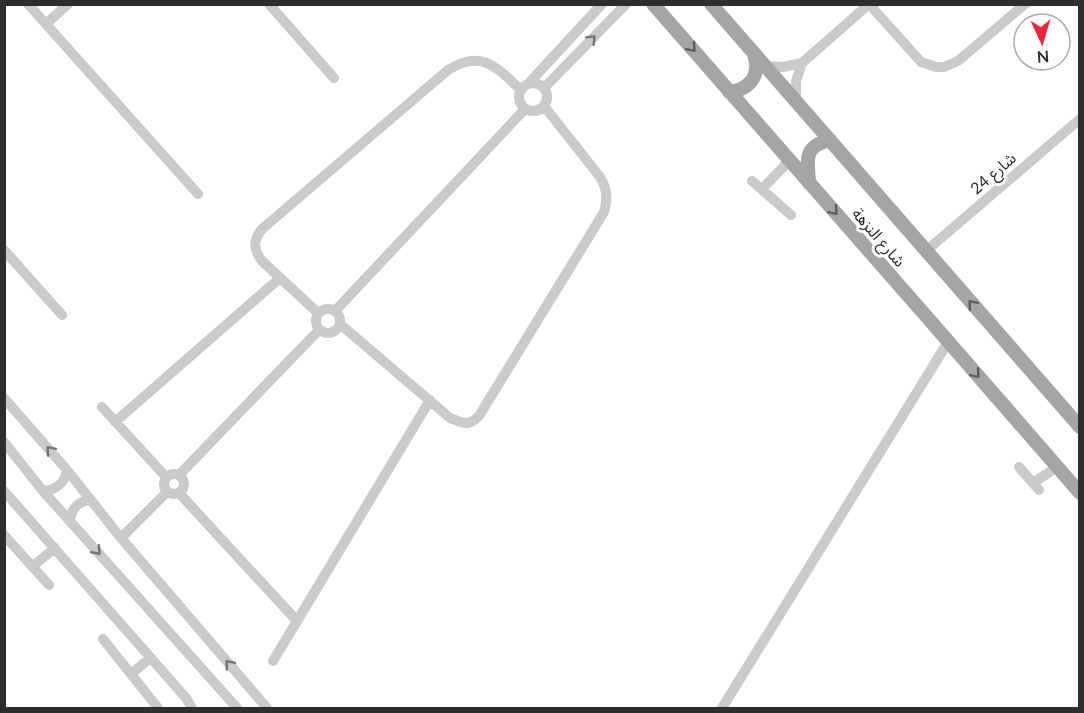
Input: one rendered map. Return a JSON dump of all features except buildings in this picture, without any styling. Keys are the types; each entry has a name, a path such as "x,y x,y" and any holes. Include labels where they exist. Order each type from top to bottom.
{"main road":[{"name":"شارع النزهة","path":"653,4 1080,493"},
{"name":"شارع النزهة","path":"711,4 1080,427"},
{"path":"729,92 737,91 750,83 756,69 754,54"},
{"path":"809,183 808,154 815,145 830,140"}],"street":[{"path":"28,4 198,194"},
{"path":"46,24 68,4"},
{"path":"269,4 334,78"},
{"path":"318,313 256,254 254,245 256,236 262,229 458,63 483,62 495,67 525,87 539,84 547,97 544,106 535,111 525,108 519,100 525,87 602,4"},
{"path":"543,88 626,4"},
{"path":"764,66 783,67 802,63 869,4 921,62 944,67 958,61 1025,4"},
{"path":"796,102 796,81 802,63"},
{"path":"340,324 450,417 463,423 479,416 604,212 607,196 600,177 544,106"},
{"path":"334,311 525,108"},
{"name":"شارع 24","path":"926,251 1080,118"},
{"path":"762,189 789,161"},
{"path":"752,181 791,215"},
{"path":"4,250 62,315"},
{"path":"115,422 280,278"},
{"path":"326,309 334,311 339,316 338,328 331,333 319,330 315,322 318,313 326,309"},
{"path":"179,475 319,330"},
{"path":"722,708 948,342"},
{"path":"4,398 267,708"},
{"path":"273,661 430,400"},
{"path":"102,407 166,477"},
{"path":"4,442 69,521 237,708"},
{"path":"1019,467 1036,487 1057,467"},
{"path":"43,491 53,489 61,483 67,470"},
{"path":"172,474 179,475 184,484 182,491 173,494 167,492 163,483 166,477 172,474"},
{"path":"4,491 186,698 192,708"},
{"path":"121,538 167,492"},
{"path":"179,493 297,621"},
{"path":"69,521 70,515 80,502 91,500"},
{"path":"4,535 49,585"},
{"path":"33,566 55,548"},
{"path":"103,639 158,708"},
{"path":"131,674 150,658"}]}
